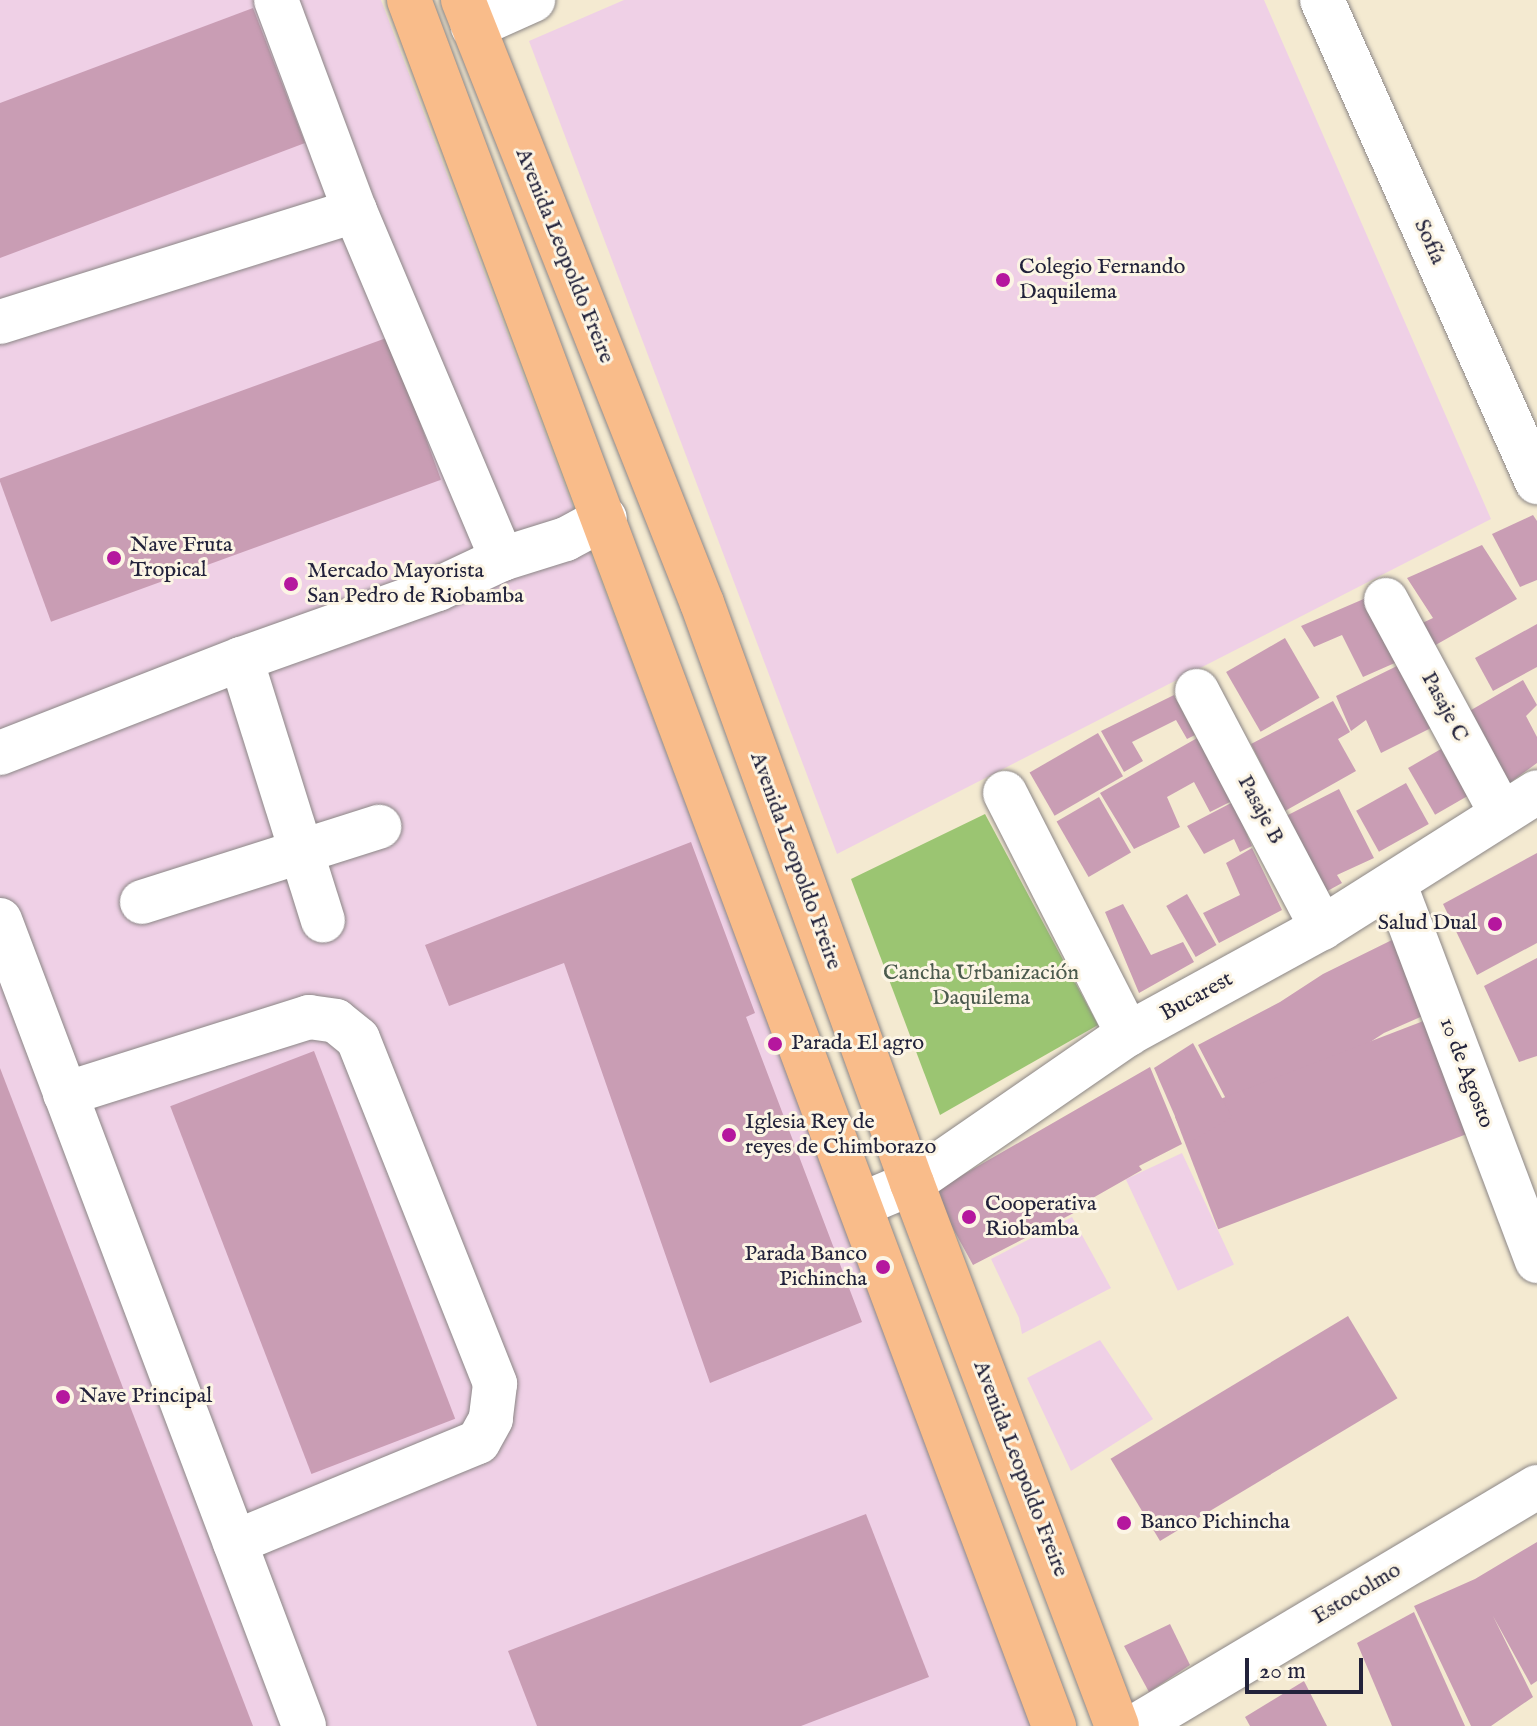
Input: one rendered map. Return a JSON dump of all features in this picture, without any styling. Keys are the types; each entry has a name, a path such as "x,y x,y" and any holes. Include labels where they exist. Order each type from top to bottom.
{"main road":[{"path":"409,0 1054,1726"},
{"name":"Avenida Leopoldo Freire","path":"468,14 702,603 912,1183 1117,1726"},
{"path":"645,625 702,603"}],"street":[{"path":"276,0 355,211 502,559"},
{"path":"468,14 533,0"},
{"name":"Sofía","path":"1322,0 1537,482"},
{"path":"0,322 355,211"},
{"path":"0,753 241,659 438,589 502,559 566,539 605,518"},
{"name":"Pasaje C","path":"1386,600 1519,803"},
{"path":"241,659 323,920"},
{"name":"Pasaje B","path":"1197,691 1322,928"},
{"path":"1005,793 1128,1034"},
{"name":"Bucarest","path":"860,1205 912,1183 1128,1034 1395,885 1519,803"},
{"path":"142,902 379,827"},
{"name":"10 de Agosto","path":"1395,885 1537,1261"},
{"path":"0,920 304,1726"},
{"path":"65,1094 309,1017 336,1021 358,1039 495,1384 491,1419 478,1442 235,1542"},
{"name":"Estocolmo","path":"1136,1726 1537,1487"}],"shaded area":[{"name":"Mercado Mayorista San Pedro de Riobamba","path":"0,0 381,0 1035,1726 0,1726"},
{"name":"Colegio Fernando Daquilema","path":"624,0 1264,0 1491,519 837,854 529,41"},
{"path":"1182,1153 1234,1264 1178,1291 1126,1179"},
{"path":"1072,1217 1111,1288 1022,1334 1019,1318 991,1259"},
{"path":"1100,1340 1153,1419 1071,1471 1027,1378"}],"green space":[{"name":"Cancha Urbanización Daquilema","path":"985,814 1098,1025 940,1115 851,879"}],"building":[{"path":"253,8 305,143 0,258 0,103"},
{"name":"Nave Fruta Tropical","path":"389,337 441,480 51,622 0,479"},
{"path":"1533,515 1537,521 1537,580 1520,587 1492,534"},
{"path":"1482,545 1517,599 1432,647 1418,625 1433,618 1407,578"},
{"path":"1366,598 1397,662 1363,677 1342,635 1314,647 1301,626"},
{"path":"1537,624 1537,667 1493,691 1475,658"},
{"path":"1285,638 1320,698 1261,732 1226,672"},
{"path":"1399,665 1431,728 1381,753 1366,720 1351,731 1336,696"},
{"path":"1523,680 1537,705 1526,716 1537,737 1537,763 1508,784 1466,713"},
{"path":"1174,695 1195,735 1187,739 1176,720 1132,742 1143,761 1124,772 1101,731"},
{"path":"1333,701 1350,732 1338,739 1356,771 1285,811 1251,744"},
{"path":"1098,733 1123,776 1055,816 1030,772"},
{"path":"1199,737 1232,801 1210,812 1194,782 1167,797 1180,827 1134,849 1100,793"},
{"path":"1441,749 1468,796 1435,815 1408,768"},
{"path":"1406,783 1429,824 1379,852 1356,811"},
{"path":"1339,789 1374,858 1337,875 1342,883 1322,894 1286,816"},
{"path":"1099,797 1131,852 1089,877 1057,822"},
{"path":"1233,802 1252,846 1240,852 1234,839 1204,854 1187,826"},
{"path":"691,842 755,1013 746,1017 862,1322 710,1383 564,963 449,1006 425,945"},
{"path":"1252,848 1282,910 1219,943 1203,913 1240,895 1226,863"},
{"name":"Salud Dual","path":"1537,853 1537,943 1477,975 1443,904"},
{"path":"1187,894 1216,945 1196,957 1166,906"},
{"path":"1123,904 1151,955 1183,942 1194,962 1139,993 1105,912"},
{"path":"1398,937 1425,1015 1384,1033 1275,1104 1237,1120 1198,1045 1280,1002 1323,974"},
{"path":"1537,958 1537,1056 1519,1062 1484,986"},
{"path":"1426,1020 1469,1133 1218,1229 1175,1116"},
{"path":"1193,1043 1232,1117 1187,1144 1154,1068"},
{"path":"314,1051 455,1419 311,1474 170,1106"},
{"path":"1150,1067 1182,1144 1139,1166 1142,1170 1091,1199 1093,1203 973,1265 933,1192"},
{"name":"Nave Principal","path":"0,1068 253,1726 0,1726"},
{"path":"1348,1316 1397,1398 1160,1541 1111,1459"},
{"path":"866,1514 929,1677 801,1726 537,1726 508,1651"},
{"path":"1537,1542 1537,1681 1531,1685 1493,1616 1533,1697 1491,1726 1471,1726 1414,1606 1475,1579"},
{"path":"1414,1612 1465,1726 1392,1726 1357,1643"},
{"path":"1170,1624 1190,1665 1149,1692 1124,1646"},
{"path":"1304,1681 1327,1726 1250,1726 1245,1717"}],"place":[{"name":"Colegio Fernando Daquilema","path":"1003,280"},
{"name":"Nave Fruta Tropical","path":"114,558"},
{"name":"Mercado Mayorista San Pedro de Riobamba","path":"291,584"},
{"name":"Salud Dual","path":"1495,924"},
{"name":"Parada El agro","path":"775,1044"},
{"name":"Iglesia Rey de reyes de Chimborazo","path":"729,1135"},
{"name":"Cooperativa Riobamba","path":"969,1217"},
{"name":"Parada Banco Pichincha","path":"883,1267"},
{"name":"Nave Principal","path":"63,1397"},
{"name":"Banco Pichincha","path":"1124,1523"}]}
